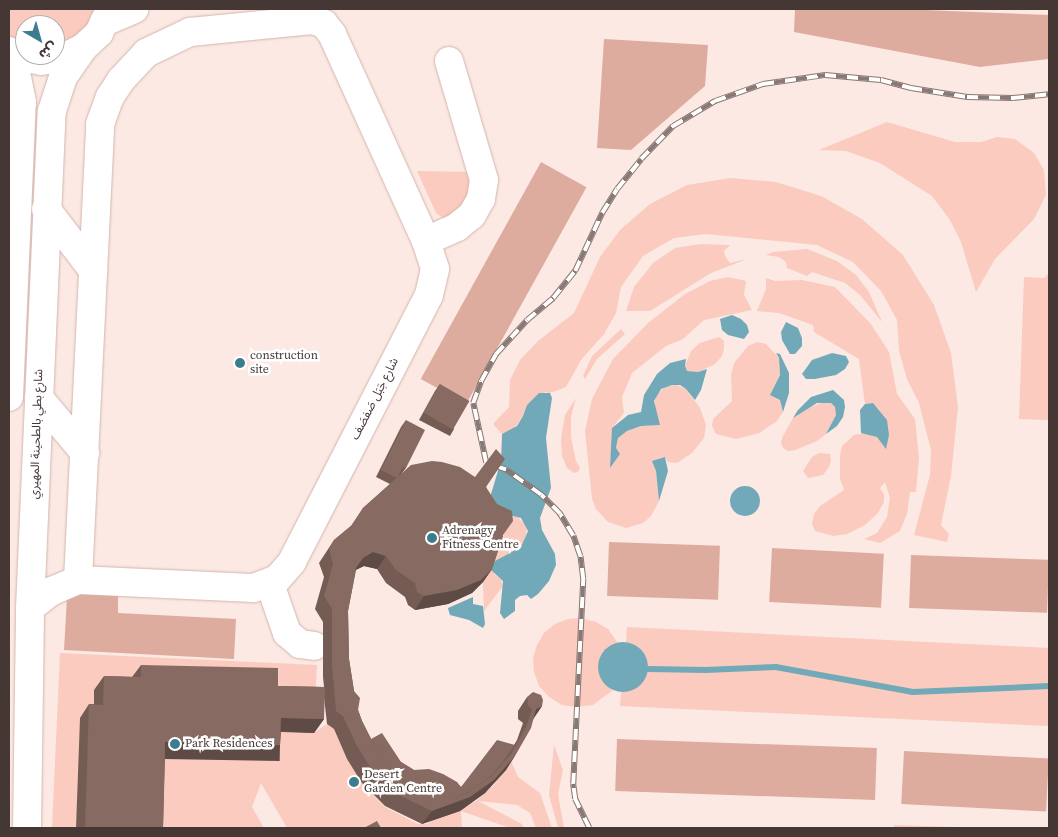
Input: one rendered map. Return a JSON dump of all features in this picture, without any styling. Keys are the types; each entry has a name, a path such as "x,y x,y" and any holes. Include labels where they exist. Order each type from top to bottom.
{"street":[{"path":"10,52 41,62 63,58 83,48 99,33 107,16 134,9"},
{"name":"شارع جَبَل صَفصَف","path":"78,580 100,124 110,97 121,80 146,53 190,32 289,16 324,24 323,19"},
{"name":"شارع جَبَل صَفصَف","path":"270,584 284,573 292,562 429,295 435,269 426,240 323,19"},
{"name":"شارع بطي بالطحينة المهيري","path":"27,828 30,608 46,209 53,106 63,77 83,48"},
{"path":"9,397 13,197 22,102 10,52"},
{"path":"426,240 457,227 472,215 481,198 484,180 449,61"},
{"path":"46,209 58,216 71,218 84,217 96,211"},
{"path":"46,209 93,270"},
{"path":"39,398 66,401 87,395"},
{"path":"39,398 84,453"},
{"path":"30,608 52,591 78,580 253,588 270,584 287,633 300,644 314,646"}],"shaded area":[{"path":"9,9 99,9 76,40 65,45 65,15 15,15 15,41 9,38"},
{"path":"795,9 900,9 1049,15 1049,59 980,67 794,32"},
{"path":"604,39 708,45 705,86 631,150 597,148"},
{"path":"887,122 955,142 981,142 997,137 1015,139 1034,153 1044,170 1046,195 1034,219 995,259 976,292 961,242 950,220 932,196 880,163 846,151 819,150"},
{"path":"541,162 586,187 466,404 421,379"},
{"path":"417,171 474,172 474,199 456,215 443,218 436,213"},
{"path":"731,178 776,182 821,196 862,219 903,255 934,305 951,353 958,407 951,476 941,525 949,534 947,542 914,535 930,475 931,450 919,403 907,379 899,351 897,320 881,291 853,262 817,245 706,234 674,238 643,256 621,287 616,313 604,334 581,360 566,387 550,393 545,392 527,405 523,416 513,430 502,434 493,424 509,407 510,380 520,360 538,341 574,313 600,257 620,230 650,204 687,185"},
{"path":"701,244 730,245 724,251 730,263 747,259 711,273 650,311 626,311 634,287 653,263 675,248"},
{"path":"807,249 837,261 856,275 869,292 882,322 860,295 845,283 812,272 807,276 787,268 786,262 779,257 766,255 773,252"},
{"path":"1049,273 1049,420 1019,419 1024,277 1044,278"},
{"path":"728,277 746,281 744,295 752,310 704,320 683,339 666,346 632,373 622,397 624,413 612,428 616,448 618,438 627,431 641,426 659,425 654,407 656,395 666,386 676,385 686,389 700,408 706,425 704,438 692,453 677,463 668,462 665,457 656,471 659,501 651,516 643,523 626,528 608,522 596,509 592,499 585,431 592,399 613,359 648,323 685,294 710,281"},
{"path":"766,278 775,281 802,280 835,287 871,324 889,352 897,394 915,419 919,458 916,492 910,492 907,514 900,531 880,543 864,539 877,533 887,517 890,498 885,482 880,488 884,494 884,502 878,513 865,525 847,534 833,536 815,531 812,524 814,514 820,506 844,490 840,479 842,446 854,435 866,433 877,437 886,448 887,420 873,403 865,404 859,359 814,332 813,325 779,313 757,311 766,289"},
{"path":"621,329 625,334 597,359 585,379 583,376 592,356"},
{"path":"719,337 724,341 724,348 722,356 715,364 698,372 687,371 685,366 691,351 700,343"},
{"path":"757,342 766,344 779,358 780,375 770,395 780,400 783,412 777,421 759,433 736,439 716,434 712,426 713,419 732,401 731,375 734,363 748,346"},
{"path":"576,398 571,416 571,437 576,461 580,468 578,472 574,473 567,468 562,456 561,438 565,415"},
{"path":"824,402 831,403 835,407 836,415 826,434 817,441 795,450 788,451 783,448 781,442 783,436 793,418 803,410"},
{"path":"819,453 830,454 829,467 823,475 808,478 803,471 812,457"},
{"path":"516,516 527,526 525,543 515,552 495,561 494,574 501,579 503,586 484,611 483,582 504,535 499,523"},
{"path":"609,542 720,546 718,600 607,596"},
{"path":"772,548 884,554 881,608 769,602"},
{"path":"911,555 1049,560 1047,613 909,608"},
{"path":"76,590 118,593 118,613 236,619 234,659 64,650 67,597"},
{"path":"581,618 596,622 608,629 618,643 602,653 598,669 609,688 613,690 593,705 576,707 562,705 549,697 539,686 534,672 533,658 537,645 544,633 555,624 568,619"},
{"path":"627,627 1049,648 1049,726 620,706 621,692 635,689 641,684 630,643 626,642"},
{"path":"60,653 317,665 315,701 93,718 76,828 52,828"},
{"path":"327,724 334,729 347,759 373,795 385,807 418,824 427,824 434,819 452,814 476,801 493,786 511,761 518,777 540,793 552,828 536,828 530,813 517,805 478,801 522,824 524,828 510,828 461,811 462,828 287,828 261,783 252,807 264,828 154,828 156,756 270,759 272,731 314,733"},
{"path":"617,739 877,748 875,800 615,791"},
{"path":"554,745 563,770 558,794 564,828 558,828 549,795"},
{"path":"904,751 1049,759 1046,812 901,804"},
{"path":"894,825 990,828 894,828"}],"water":[{"path":"732,315 741,319 747,325 749,332 744,339 728,335 722,330 720,319"},
{"path":"786,322 798,328 802,338 802,346 795,354 790,354 782,340 781,332"},
{"path":"776,353 780,354 789,373 789,393 783,412 780,400 770,395 780,375 779,358"},
{"path":"832,353 846,356 849,362 845,369 836,375 806,379 802,374 812,360"},
{"path":"686,359 685,366 687,371 698,372 707,369 701,390 695,400 680,385 672,385 661,389 654,401 660,425 641,426 627,431 618,438 616,448 620,454 610,468 612,428 628,415 641,412 644,395 657,374 670,363"},
{"path":"833,390 844,400 845,407 843,417 837,426 826,434 836,415 835,407 831,403 817,403 793,418 811,397"},
{"path":"539,393 550,393 552,398 546,438 551,488 540,518 542,530 555,554 556,565 549,581 538,594 531,599 527,595 520,596 515,600 515,611 504,619 500,613 503,581 491,570 495,561 521,547 528,531 521,518 509,515 491,501 491,494 501,461 502,434 517,426 527,405"},
{"path":"873,403 887,420 889,435 886,449 877,437 861,433 860,410 865,404"},
{"path":"665,457 668,471 659,501 656,471 652,461"},
{"path":"745,486 756,490 760,501 756,512 745,516 734,512 730,501 734,490"},
{"path":"473,597 473,604 483,606 485,624 483,628 469,620 450,615 449,612 448,608"},
{"path":"623,642 641,649 648,667 641,685 623,692 605,685 598,667 605,649"}],"building":[{"path":"440,384 469,401 453,430 424,413"},
{"path":"406,420 425,430 406,468 403,467 397,478 381,470"},
{"path":"496,449 505,459 486,487 497,504 512,511 513,521 503,535 492,569 481,580 457,590 424,596 417,592 415,583 396,570 386,556 373,552 363,558 356,568 348,611 349,659 354,691 360,698 358,710 362,721 383,762 397,777 420,791 425,785 434,783 443,788 446,799 453,799 467,793 491,776 511,754 526,727 532,709 528,706 527,697 533,692 541,695 543,700 542,706 536,709 531,728 515,756 494,780 470,797 432,811 395,793 372,770 357,746 343,716 336,711 332,664 332,609 324,596 333,564 329,549 334,540 352,525 363,508 411,465 432,461 442,462 460,467 475,477"},
{"name":"Park Residences","path":"141,665 278,668 278,686 325,687 324,719 281,718 280,745 165,742 163,828 85,828 89,704 103,705 104,676 141,677"},
{"path":"382,733 401,762 414,770 429,769 443,774 457,782 461,787 497,740 515,745 491,776 467,793 453,799 446,799 443,788 434,783 425,785 420,791 397,777 383,762 371,739"},
{"path":"377,821 381,828 364,828"}],"waterway":[{"path":"648,669 706,670 776,667 913,692 1049,686"}],"railway":[{"path":"589,828 575,799 573,784 583,579 580,556 573,536 560,514 541,495 506,470 486,463 473,403 481,381 496,354 527,320 553,298 575,271 602,213 617,189 641,159 673,126 715,101 763,84 825,75 881,80 911,88 967,97 1013,98 1049,94"}],"place":[{"name":"construction site","path":"240,363"},
{"name":"Adrenagy Fitness Centre","path":"432,538"},
{"name":"Park Residences","path":"175,744"},
{"name":"Desert Garden Centre","path":"354,782"}]}
